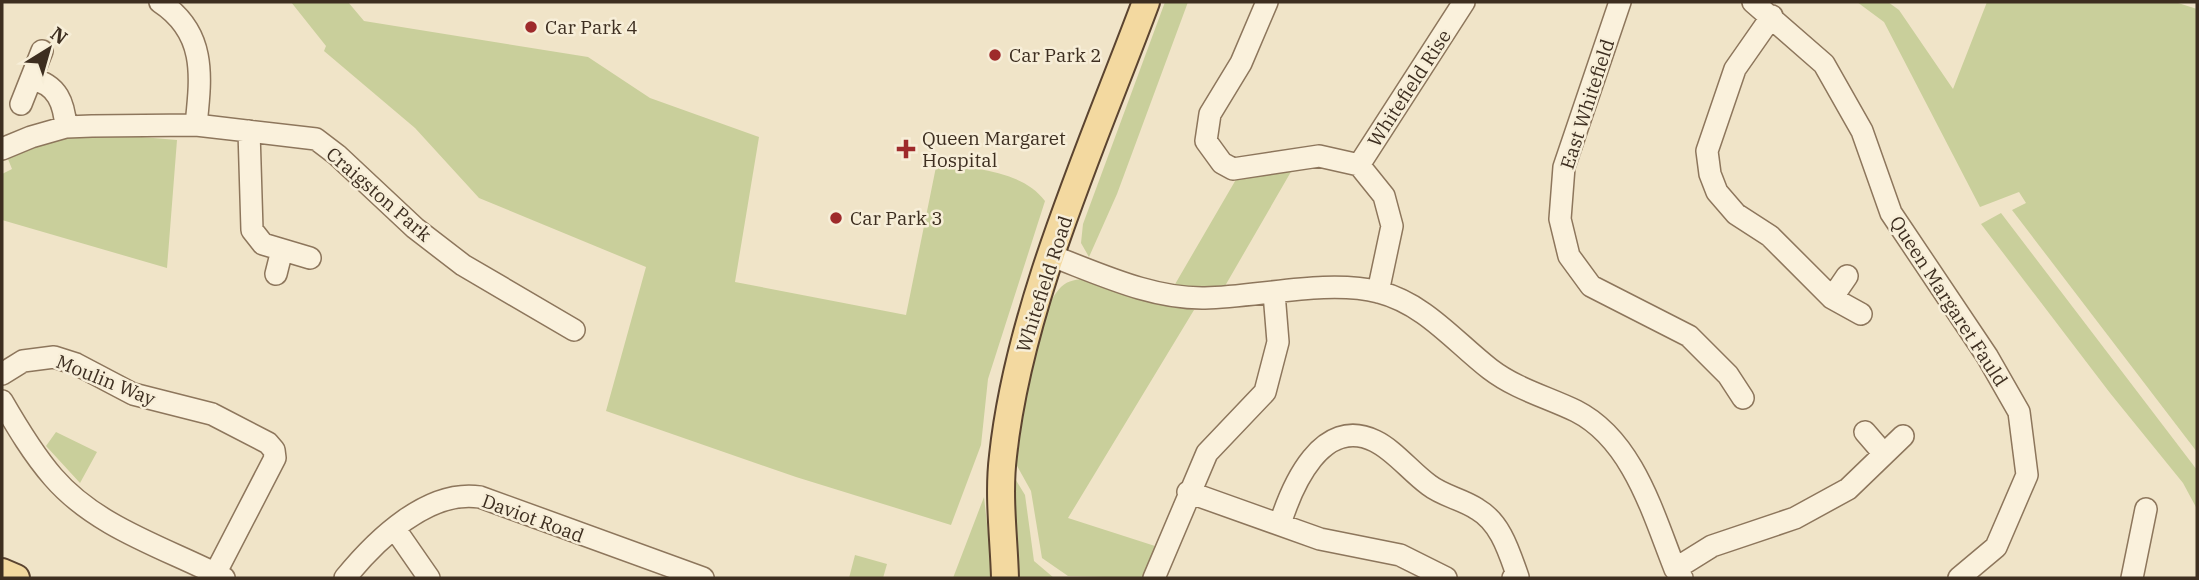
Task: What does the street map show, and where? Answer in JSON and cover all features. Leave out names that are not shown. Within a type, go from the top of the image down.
[{"type":"main road","name":"Whitefield Road","points":[[1005,578],[1002,459],[1009,410],[1025,339],[1052,256],[1146,2]]},
{"type":"main road","points":[[2,572],[16,578]]},
{"type":"street","points":[[160,2],[171,9],[198,47],[201,77],[197,125]]},
{"type":"street","name":"East Whitefield","points":[[1620,2],[1564,167],[1560,219],[1569,256],[1591,286],[1689,336],[1735,368],[1743,398]]},
{"type":"street","name":"Queen Margaret Fauld","points":[[1753,2],[1824,64],[1862,131],[1891,213],[1987,356],[2019,412],[2027,475],[1996,547],[1959,578]]},
{"type":"street","points":[[1272,8],[1210,114],[1206,141],[1213,153],[1233,169],[1319,156],[1359,165],[1384,196],[1392,226],[1378,292]]},
{"type":"street","name":"Whitefield Rise","points":[[1359,165],[1466,11]]},
{"type":"street","points":[[1772,16],[1735,69],[1707,151],[1710,174],[1717,192],[1736,214],[1770,236],[1832,298],[1861,314]]},
{"type":"street","points":[[22,104],[42,51]]},
{"type":"street","points":[[32,79],[43,81],[64,103],[66,127]]},
{"type":"street","name":"Craigston Park","points":[[2,149],[66,127],[197,125],[316,139],[337,155],[415,228],[463,265],[574,330]]},
{"type":"street","points":[[249,131],[252,230],[263,244],[310,258]]},
{"type":"street","points":[[276,274],[282,250]]},
{"type":"street","points":[[1052,256],[1167,295],[1203,299],[1335,288],[1378,292],[1422,309],[1495,373],[1522,390],[1578,412],[1609,437],[1640,481],[1679,574],[1712,546],[1795,518],[1848,489],[1903,436]]},
{"type":"street","points":[[1832,298],[1847,276]]},
{"type":"street","points":[[1154,578],[1188,492],[1207,453],[1265,392],[1278,342],[1274,293]]},
{"type":"street","name":"Moulin Way","points":[[2,374],[23,361],[54,357],[76,364],[133,394],[212,415],[268,443],[274,450],[275,458],[219,576]]},
{"type":"street","points":[[2,401],[33,452],[54,478],[81,503],[115,526],[219,576]]},
{"type":"street","points":[[1864,432],[1884,454]]},
{"type":"street","points":[[1280,524],[1292,488],[1312,458],[1342,437],[1358,435],[1377,442],[1432,488],[1479,509],[1497,526],[1516,578]]},
{"type":"street","points":[[1188,492],[1320,540],[1400,555],[1446,578]]},
{"type":"street","name":"Daviot Road","points":[[345,578],[395,529],[447,498],[468,495],[645,569],[703,578]]},
{"type":"street","points":[[2132,578],[2146,509]]},
{"type":"street","points":[[395,529],[429,578]]},
{"type":"green space","points":[[291,2],[348,2],[364,21],[588,57],[650,98],[759,137],[735,282],[906,315],[937,162],[1010,177],[1035,191],[1045,201],[988,379],[981,445],[951,525],[796,477],[606,411],[646,267],[479,198],[415,128],[324,51],[326,46]]},
{"type":"green space","points":[[1165,2],[1188,2],[1117,194],[1089,257],[1081,243],[1083,224]]},
{"type":"green space","points":[[1857,2],[1888,2],[1899,10],[1953,89],[1987,2],[2175,2],[2197,9],[2197,452],[2012,210],[2026,203],[2019,192],[1980,207],[1884,22]]},
{"type":"green space","points":[[106,134],[177,140],[167,268],[2,220],[2,174],[12,169],[8,159],[56,137]]},
{"type":"green space","points":[[1292,170],[1225,286],[1202,289],[1174,286],[1238,176]]},
{"type":"green space","points":[[2001,213],[2197,470],[2197,509],[2183,483],[2110,393],[1981,224]]},
{"type":"green space","points":[[1086,279],[1144,301],[1194,310],[1068,518],[1155,546],[1143,578],[1068,576],[1042,558],[1031,491],[1016,464],[1031,371],[1043,321],[1051,301],[1061,287],[1070,281]]},
{"type":"green space","points":[[56,432],[97,452],[80,483],[46,446]]},
{"type":"green space","points":[[1014,477],[1025,495],[1034,561],[1054,578],[1017,578]]},
{"type":"green space","points":[[984,497],[993,578],[953,578]]},
{"type":"green space","points":[[855,555],[887,564],[883,578],[849,578]]},
{"type":"place","name":"Car Park 4","points":[[531,27]]},
{"type":"place","name":"Car Park 2","points":[[995,55]]},
{"type":"place","name":"Queen Margaret Hospital","points":[[906,149]]},
{"type":"place","name":"Car Park 3","points":[[836,218]]}]
